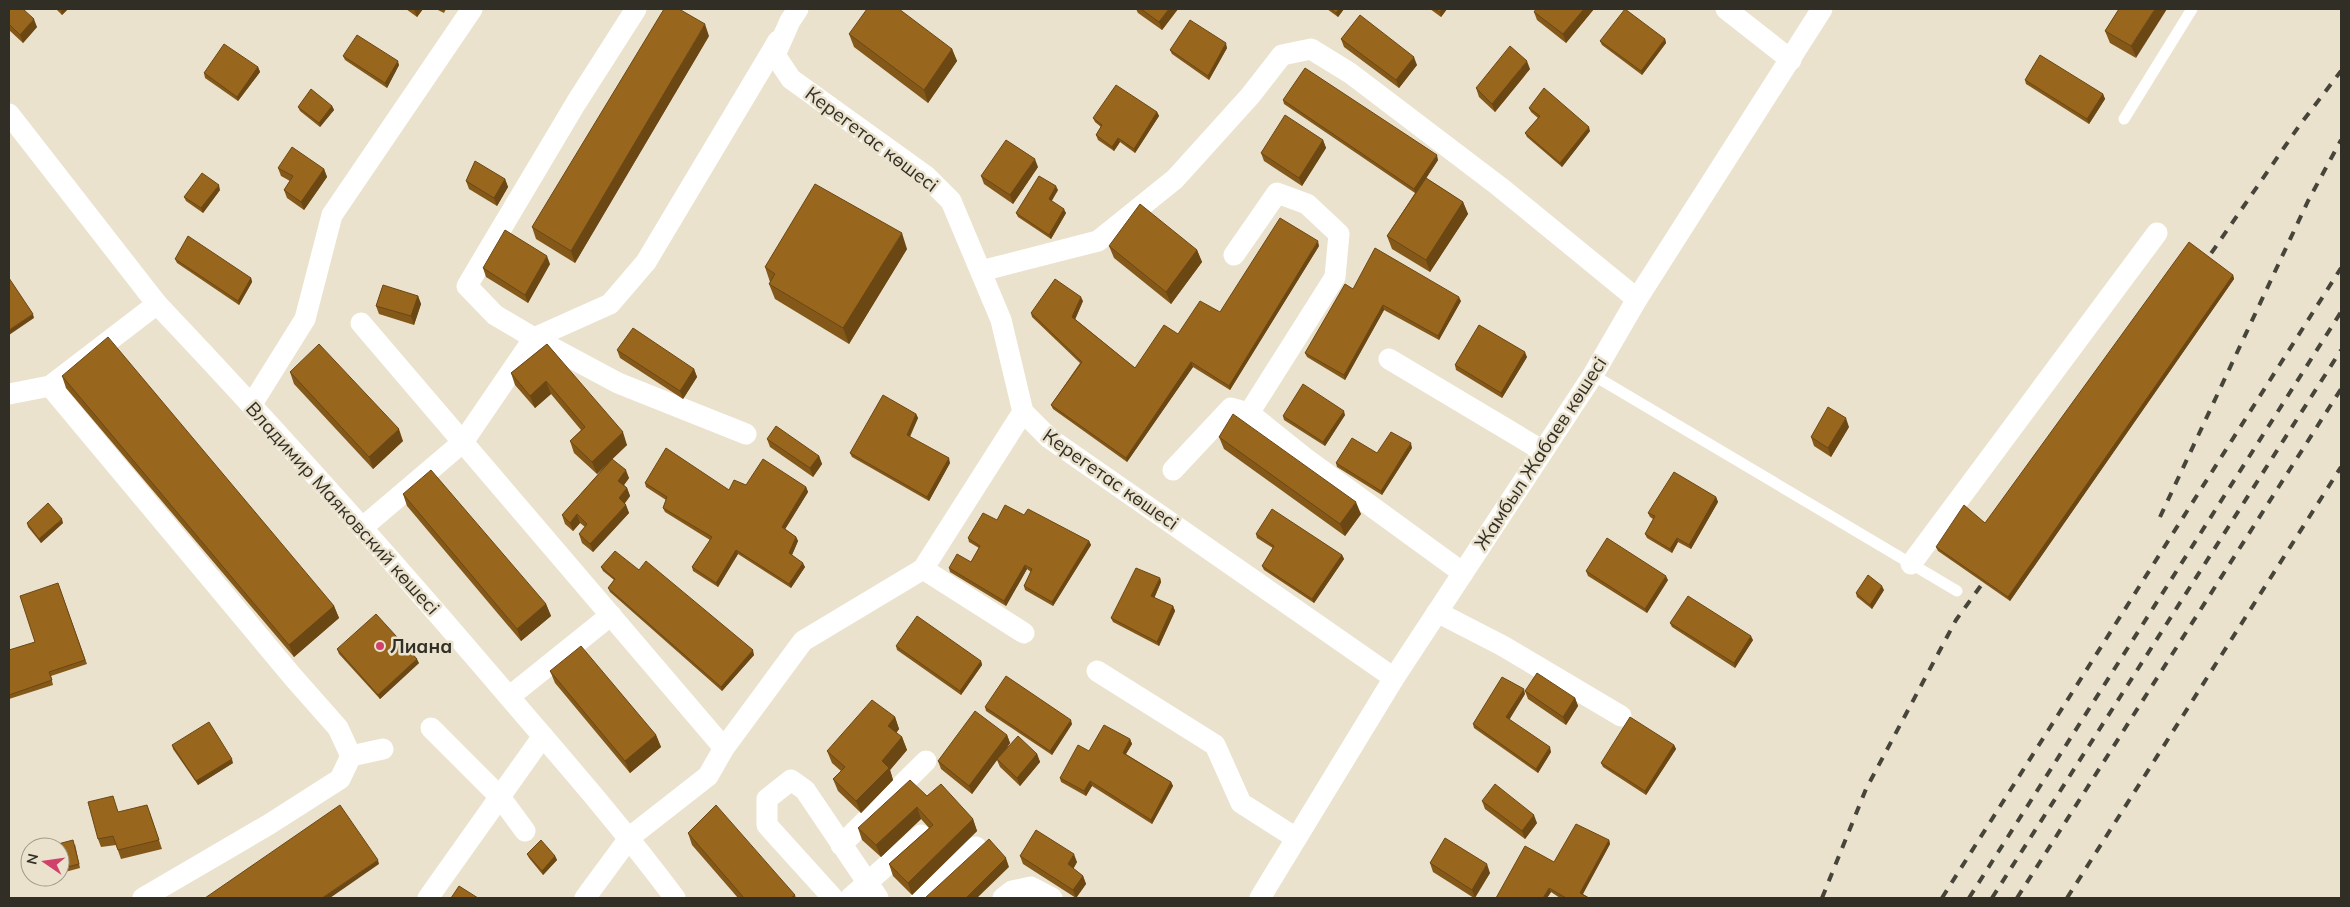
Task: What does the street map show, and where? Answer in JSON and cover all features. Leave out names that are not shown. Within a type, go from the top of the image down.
[{"type":"street","points":[[252,404],[304,320],[332,215],[472,9]]},
{"type":"street","points":[[636,9],[576,103],[467,286],[496,315],[534,338],[618,383],[746,434]]},
{"type":"street","points":[[1726,9],[1791,60]]},
{"type":"street","name":"Жамбыл Жабаев көшесі","points":[[1262,897],[1394,678],[1593,375],[1637,298],[1822,9]]},
{"type":"street","points":[[363,527],[463,442],[534,338],[610,304],[646,262],[794,15]]},
{"type":"street","name":"Керегетас көшесі","points":[[794,15],[775,54],[791,79],[926,176],[951,201],[1001,320],[1023,412],[1049,438],[1394,678]]},
{"type":"street","points":[[981,271],[1098,241],[1175,180],[1250,96],[1282,55],[1311,50],[1366,85],[1500,187],[1637,298]]},
{"type":"street","name":"Владимир Маяковский көшесі","points":[[9,114],[157,304],[252,404],[363,527],[630,838],[675,898]]},
{"type":"street","points":[[1234,255],[1277,193],[1307,204],[1339,234],[1335,277],[1248,413]]},
{"type":"street","points":[[1911,564],[2158,233]]},
{"type":"street","points":[[9,394],[50,386],[157,304]]},
{"type":"street","points":[[361,323],[724,748]]},
{"type":"street","points":[[1388,359],[1543,451]]},
{"type":"street","points":[[50,386],[293,678],[338,728],[352,756]]},
{"type":"street","points":[[1173,470],[1231,408],[1248,413],[1312,464],[1463,572]]},
{"type":"street","points":[[585,898],[630,838],[708,776],[724,748],[803,641],[923,569],[1023,412]]},
{"type":"street","points":[[923,569],[1024,633]]},
{"type":"street","points":[[1437,612],[1503,646],[1621,716]]},
{"type":"street","points":[[509,697],[610,615]]},
{"type":"street","points":[[1097,671],[1215,745],[1241,803],[1296,838]]},
{"type":"street","points":[[431,728],[500,797],[525,831]]},
{"type":"street","points":[[428,898],[543,736]]},
{"type":"street","points":[[143,898],[268,825],[340,779],[352,756],[383,749]]},
{"type":"street","points":[[841,845],[926,761]]},
{"type":"street","points":[[833,898],[767,825],[767,799],[791,780],[805,790],[873,890]]},
{"type":"street","points":[[850,898],[873,890],[921,835]]},
{"type":"street","points":[[921,898],[976,847]]},
{"type":"street","points":[[1003,898],[1012,891],[1031,887],[1052,898]]},
{"type":"lane","points":[[2124,119],[2192,9]]},
{"type":"lane","points":[[1593,375],[1957,590]]},
{"type":"building","points":[[9,9],[23,9],[34,19],[20,35],[9,24]]},
{"type":"building","points":[[664,9],[679,9],[705,24],[571,251],[532,227]]},
{"type":"building","points":[[867,9],[899,9],[952,49],[924,90],[849,34]]},
{"type":"building","points":[[1141,9],[1169,9],[1159,22]]},
{"type":"building","points":[[1331,9],[1339,9],[1336,13]]},
{"type":"building","points":[[1536,9],[1584,9],[1563,34],[1534,12]]},
{"type":"building","points":[[1625,9],[1665,39],[1641,71],[1600,41]]},
{"type":"building","points":[[2119,9],[2155,9],[2131,46],[2105,31]]},
{"type":"building","points":[[1360,15],[1414,57],[1396,80],[1341,39]]},
{"type":"building","points":[[1190,20],[1226,43],[1208,76],[1170,50]]},
{"type":"building","points":[[357,35],[398,61],[385,83],[343,56]]},
{"type":"building","points":[[224,44],[258,67],[237,97],[204,73]]},
{"type":"building","points":[[1510,46],[1527,61],[1492,104],[1476,88]]},
{"type":"building","points":[[2040,55],[2103,94],[2087,119],[2025,80]]},
{"type":"building","points":[[1305,68],[1437,155],[1414,189],[1283,100]]},
{"type":"building","points":[[1116,85],[1157,112],[1134,149],[1118,138],[1112,147],[1096,135],[1102,125],[1093,118]]},
{"type":"building","points":[[1544,88],[1589,127],[1560,163],[1525,133],[1540,116],[1529,108]]},
{"type":"building","points":[[311,89],[332,106],[319,123],[298,107]]},
{"type":"building","points":[[1285,115],[1323,140],[1299,178],[1261,153]]},
{"type":"building","points":[[1006,140],[1035,159],[1010,195],[981,176]]},
{"type":"building","points":[[292,147],[324,169],[301,202],[284,190],[293,176],[278,168]]},
{"type":"building","points":[[475,161],[505,179],[494,198],[466,181]]},
{"type":"building","points":[[202,173],[219,185],[201,208],[184,197]]},
{"type":"building","points":[[1039,176],[1056,186],[1049,199],[1064,209],[1049,235],[1016,213]]},
{"type":"building","points":[[1426,178],[1463,202],[1426,260],[1387,236]]},
{"type":"building","points":[[815,184],[902,233],[843,328],[769,284],[775,274],[765,267]]},
{"type":"building","points":[[1140,204],[1197,250],[1166,292],[1109,246]]},
{"type":"building","points":[[1280,218],[1318,241],[1229,386],[1191,362],[1126,458],[1051,405],[1082,362],[1031,313],[1055,279],[1081,297],[1072,317],[1135,368],[1164,325],[1178,334],[1200,301],[1220,312]]},
{"type":"building","points":[[505,230],[547,256],[525,295],[483,268]]},
{"type":"building","points":[[188,236],[251,278],[238,301],[175,259]]},
{"type":"building","points":[[2189,242],[2233,275],[2008,597],[1936,547],[1964,505],[1985,523]]},
{"type":"building","points":[[1375,248],[1459,297],[1438,336],[1383,305],[1344,375],[1305,353],[1345,284],[1353,289]]},
{"type":"building","points":[[9,278],[33,314],[9,330]]},
{"type":"building","points":[[383,285],[418,296],[411,316],[376,306]]},
{"type":"building","points":[[1479,325],[1525,352],[1501,393],[1455,365]]},
{"type":"building","points":[[633,328],[694,369],[680,391],[617,350]]},
{"type":"building","points":[[108,337],[334,606],[289,645],[62,376]]},
{"type":"building","points":[[319,344],[399,429],[369,457],[290,372]]},
{"type":"building","points":[[547,344],[623,432],[592,462],[570,441],[585,427],[546,381],[530,396],[511,373]]},
{"type":"building","points":[[1303,384],[1344,411],[1323,442],[1283,416]]},
{"type":"building","points":[[883,395],[916,414],[907,435],[949,458],[927,497],[850,453]]},
{"type":"building","points":[[1828,407],[1846,418],[1828,448],[1811,437]]},
{"type":"building","points":[[1233,414],[1356,502],[1340,524],[1219,437]]},
{"type":"building","points":[[776,426],[819,456],[810,468],[767,439]]},
{"type":"building","points":[[1391,432],[1411,443],[1381,491],[1336,463],[1352,438],[1377,453]]},
{"type":"building","points":[[666,448],[729,490],[734,480],[746,485],[763,459],[806,487],[782,527],[796,537],[789,553],[803,563],[789,584],[736,550],[716,583],[692,567],[712,537],[663,508],[667,497],[645,483]]},
{"type":"building","points":[[612,459],[626,470],[618,481],[627,488],[619,498],[626,505],[590,544],[579,534],[587,524],[577,514],[570,523],[562,515]]},
{"type":"building","points":[[431,470],[546,604],[517,629],[403,494]]},
{"type":"building","points":[[1674,472],[1716,497],[1689,545],[1677,538],[1670,549],[1645,534],[1655,516],[1648,513]]},
{"type":"building","points":[[48,503],[62,519],[39,539],[27,523]]},
{"type":"building","points":[[1005,505],[1024,515],[1028,509],[1089,541],[1052,602],[1024,586],[1032,569],[1025,565],[1004,601],[949,568],[957,554],[971,562],[980,546],[968,538],[983,513],[997,520]]},
{"type":"building","points":[[1272,509],[1342,555],[1312,599],[1262,566],[1274,546],[1256,534]]},
{"type":"building","points":[[1607,538],[1666,576],[1645,609],[1586,571]]},
{"type":"building","points":[[615,551],[639,570],[646,561],[753,650],[721,687],[608,588],[615,579],[601,567]]},
{"type":"building","points":[[1136,568],[1160,578],[1151,596],[1173,606],[1157,642],[1111,618]]},
{"type":"building","points":[[1868,575],[1882,586],[1870,605],[1856,593]]},
{"type":"building","points":[[58,583],[85,660],[49,672],[52,680],[9,695],[9,650],[35,642],[20,596]]},
{"type":"building","points":[[1688,596],[1751,636],[1734,663],[1670,623]]},
{"type":"building","points":[[376,614],[417,659],[378,695],[337,649]]},
{"type":"building","points":[[917,616],[981,661],[960,691],[896,646]]},
{"type":"building","points":[[581,646],[656,735],[625,761],[550,671]]},
{"type":"building","points":[[1537,673],[1575,698],[1563,717],[1525,691]]},
{"type":"building","points":[[1006,676],[1071,720],[1050,751],[985,707]]},
{"type":"building","points":[[1502,677],[1524,689],[1506,717],[1550,747],[1536,769],[1473,724]]},
{"type":"building","points":[[872,700],[895,717],[888,726],[902,737],[882,761],[889,768],[856,801],[833,779],[845,767],[827,751]]},
{"type":"building","points":[[975,711],[1007,735],[969,786],[938,761]]},
{"type":"building","points":[[1630,717],[1674,745],[1645,791],[1601,763]]},
{"type":"building","points":[[209,722],[232,759],[196,781],[172,745]]},
{"type":"building","points":[[1104,725],[1130,739],[1123,753],[1171,782],[1151,820],[1090,781],[1084,791],[1060,778],[1078,745],[1089,751]]},
{"type":"building","points":[[1018,736],[1037,754],[1017,778],[997,759]]},
{"type":"building","points":[[910,780],[927,796],[941,784],[973,819],[908,883],[889,864],[933,825],[917,807],[876,845],[858,828]]},
{"type":"building","points":[[1495,784],[1534,815],[1522,831],[1482,801]]},
{"type":"building","points":[[113,796],[118,812],[147,805],[159,840],[118,850],[113,836],[98,839],[88,802]]},
{"type":"building","points":[[340,805],[378,860],[322,898],[205,898]]},
{"type":"building","points":[[716,805],[795,895],[791,898],[744,898],[688,833]]},
{"type":"building","points":[[1576,824],[1609,840],[1580,893],[1589,898],[1566,898],[1549,888],[1543,898],[1496,898],[1525,846],[1554,862]]},
{"type":"building","points":[[1036,830],[1074,854],[1068,864],[1083,876],[1073,890],[1020,856]]},
{"type":"building","points":[[1445,838],[1487,864],[1472,890],[1430,863]]},
{"type":"building","points":[[989,839],[1006,858],[966,898],[925,898]]},
{"type":"building","points":[[73,840],[79,864],[70,866],[70,841]]},
{"type":"building","points":[[541,840],[555,856],[542,871],[527,854]]},
{"type":"building","points":[[459,886],[478,898],[451,898]]},
{"type":"railway","points":[[2201,268],[2299,126],[2341,71]]},
{"type":"railway","points":[[2160,517],[2308,201],[2341,140]]},
{"type":"railway","points":[[1942,898],[2341,268]]},
{"type":"railway","points":[[1969,898],[2341,312]]},
{"type":"railway","points":[[1992,898],[2341,350]]},
{"type":"railway","points":[[2017,898],[2341,389]]},
{"type":"railway","points":[[2067,898],[2341,467]]},
{"type":"railway","points":[[1822,898],[1866,789],[1956,620],[1990,573]]},
{"type":"place","name":"Лиана","points":[[380,646]]}]
